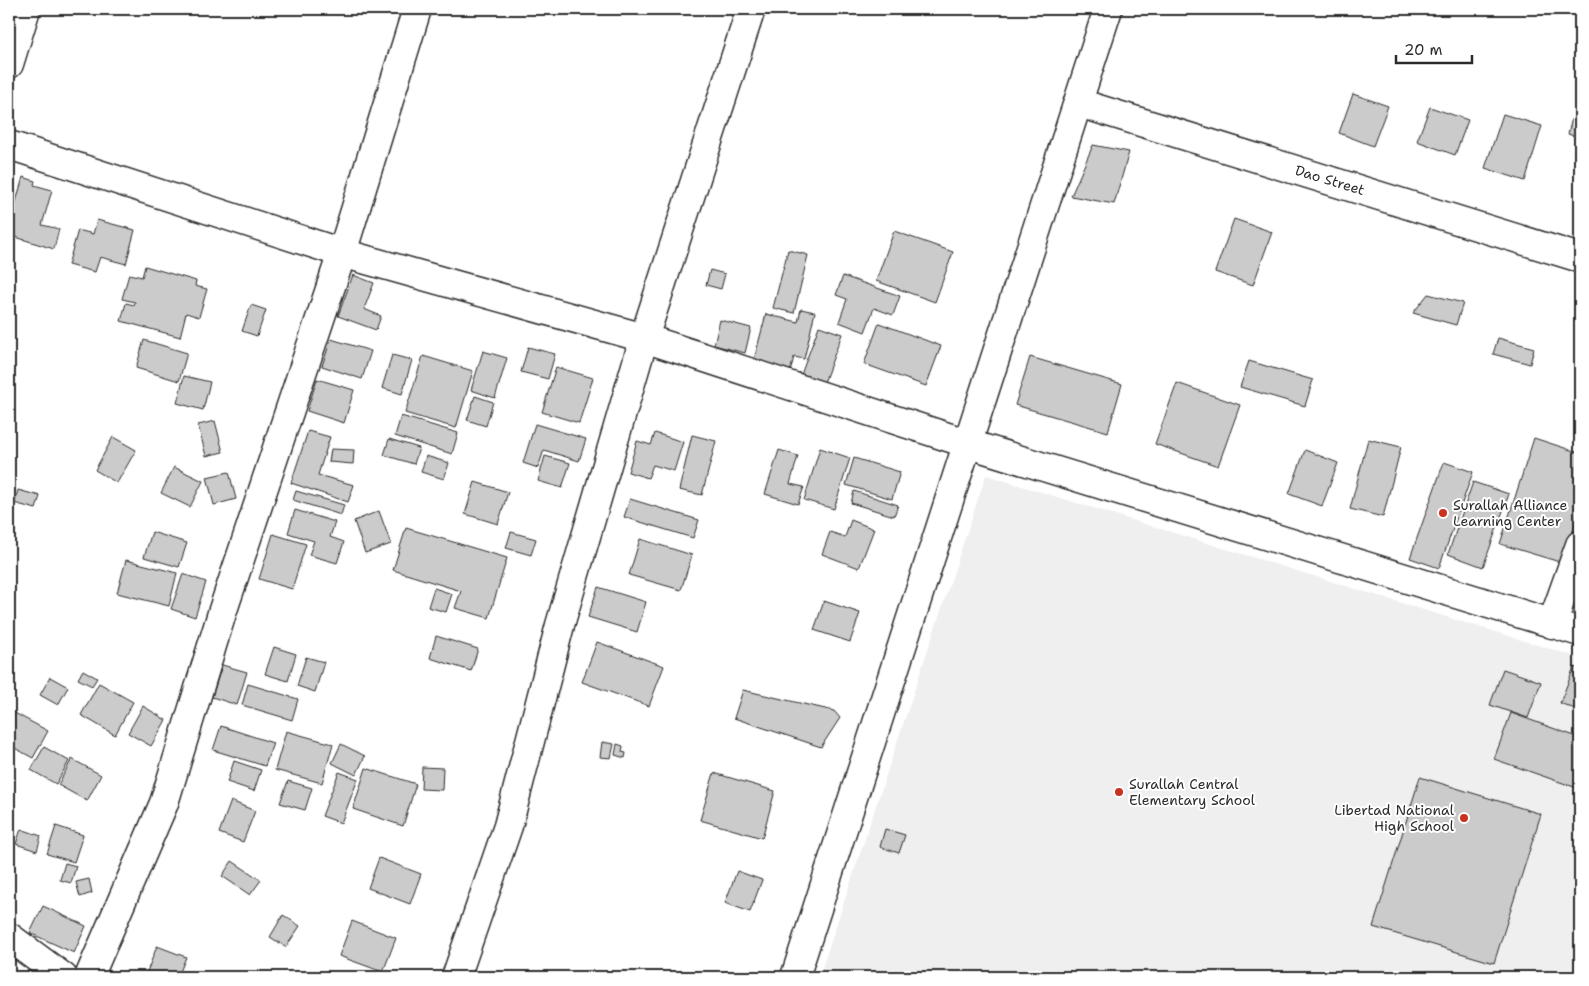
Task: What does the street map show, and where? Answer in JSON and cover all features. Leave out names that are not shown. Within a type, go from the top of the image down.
[{"type":"street","points":[[9,64],[26,9]]},
{"type":"street","points":[[89,977],[164,803],[222,613],[342,253],[417,9]]},
{"type":"street","points":[[456,977],[508,826],[560,625],[644,338],[751,9]]},
{"type":"street","points":[[795,977],[969,444],[1108,9]]},
{"type":"street","name":"Dao Street","points":[[1079,103],[1580,258]]},
{"type":"street","points":[[9,145],[342,253],[644,338],[969,444],[1580,632]]},
{"type":"street","points":[[1552,624],[1580,546]]},
{"type":"street","points":[[9,937],[63,977]]},
{"type":"shaded area","name":"Surallah Central Elementary School","points":[[986,475],[1580,658],[1580,977],[819,977]]},
{"type":"building","points":[[1353,94],[1388,106],[1373,146],[1339,133]]},
{"type":"building","points":[[1430,107],[1468,120],[1455,155],[1417,141]]},
{"type":"building","points":[[1503,114],[1542,126],[1525,181],[1485,168]]},
{"type":"building","points":[[1573,114],[1580,116],[1580,138],[1568,134]]},
{"type":"building","points":[[1093,145],[1129,152],[1114,204],[1071,196]]},
{"type":"building","points":[[23,177],[35,181],[34,185],[52,190],[42,225],[59,229],[54,249],[9,235],[9,201],[16,202]]},
{"type":"building","points":[[1234,219],[1272,232],[1253,285],[1215,272]]},
{"type":"building","points":[[97,220],[135,230],[126,264],[100,257],[95,272],[68,265],[78,230],[93,234]]},
{"type":"building","points":[[894,231],[953,252],[935,302],[876,281]]},
{"type":"building","points":[[788,250],[808,255],[794,313],[773,308]]},
{"type":"building","points":[[145,266],[196,281],[195,286],[207,289],[199,317],[186,313],[180,337],[121,321],[126,303],[134,305],[135,302],[122,299],[129,274],[142,277]]},
{"type":"building","points":[[710,270],[725,274],[721,289],[706,285]]},
{"type":"building","points":[[353,275],[374,283],[364,309],[381,316],[376,330],[338,316]]},
{"type":"building","points":[[843,276],[900,296],[893,315],[874,308],[865,332],[839,322],[847,299],[836,295]]},
{"type":"building","points":[[1428,294],[1463,303],[1456,325],[1413,313]]},
{"type":"building","points":[[251,305],[266,310],[257,336],[242,331]]},
{"type":"building","points":[[801,309],[815,312],[804,359],[794,357],[788,380],[751,371],[766,314],[798,322]]},
{"type":"building","points":[[720,320],[751,328],[745,353],[714,345]]},
{"type":"building","points":[[879,323],[941,346],[926,386],[864,364]]},
{"type":"building","points":[[819,326],[842,334],[822,388],[799,380]]},
{"type":"building","points":[[1498,338],[1534,348],[1530,364],[1493,354]]},
{"type":"building","points":[[331,339],[371,351],[362,379],[322,366]]},
{"type":"building","points":[[144,340],[187,353],[179,381],[136,368]]},
{"type":"building","points":[[528,347],[555,354],[548,379],[521,372]]},
{"type":"building","points":[[483,351],[507,358],[495,398],[471,390]]},
{"type":"building","points":[[392,355],[412,360],[402,394],[382,388]]},
{"type":"building","points":[[423,356],[473,371],[456,428],[405,413]]},
{"type":"building","points":[[1030,357],[1122,384],[1108,432],[1015,405]]},
{"type":"building","points":[[1249,361],[1313,380],[1305,406],[1240,387]]},
{"type":"building","points":[[556,367],[593,378],[579,423],[542,412]]},
{"type":"building","points":[[184,376],[210,382],[203,410],[177,403]]},
{"type":"building","points":[[317,379],[354,390],[344,423],[307,411]]},
{"type":"building","points":[[1177,383],[1240,405],[1218,466],[1155,444]]},
{"type":"building","points":[[475,396],[493,402],[486,426],[467,420]]},
{"type":"building","points":[[401,416],[458,433],[452,454],[395,436]]},
{"type":"building","points":[[215,421],[223,452],[206,456],[198,425]]},
{"type":"building","points":[[535,424],[586,439],[579,461],[544,450],[538,468],[523,463]]},
{"type":"building","points":[[308,431],[330,437],[318,475],[354,485],[348,502],[291,483]]},
{"type":"building","points":[[655,433],[683,442],[674,471],[653,465],[648,478],[628,472],[637,441],[651,445]]},
{"type":"building","points":[[692,435],[716,441],[702,495],[679,490]]},
{"type":"building","points":[[113,437],[136,450],[117,483],[95,470]]},
{"type":"building","points":[[1534,438],[1580,453],[1580,508],[1563,563],[1500,544]]},
{"type":"building","points":[[389,439],[419,448],[414,464],[384,455]]},
{"type":"building","points":[[1368,439],[1401,447],[1383,517],[1350,509]]},
{"type":"building","points":[[820,448],[850,458],[834,509],[804,500]]},
{"type":"building","points":[[331,449],[354,450],[353,464],[329,462]]},
{"type":"building","points":[[779,450],[798,456],[790,484],[804,487],[798,504],[765,494]]},
{"type":"building","points":[[1305,450],[1338,463],[1322,506],[1289,494]]},
{"type":"building","points":[[426,456],[449,463],[444,479],[421,472]]},
{"type":"building","points":[[545,456],[570,463],[562,488],[538,481]]},
{"type":"building","points":[[854,458],[900,472],[892,499],[846,485]]},
{"type":"building","points":[[1444,462],[1473,472],[1439,568],[1410,558]]},
{"type":"building","points":[[174,467],[203,481],[190,507],[161,493]]},
{"type":"building","points":[[229,472],[236,499],[214,505],[207,477]]},
{"type":"building","points":[[475,482],[508,492],[498,524],[465,514]]},
{"type":"building","points":[[1473,482],[1509,494],[1483,567],[1448,554]]},
{"type":"building","points":[[18,490],[40,496],[36,509],[14,503]]},
{"type":"building","points":[[296,491],[344,505],[341,515],[293,500]]},
{"type":"building","points":[[854,491],[898,505],[894,516],[851,503]]},
{"type":"building","points":[[630,499],[699,520],[693,538],[624,517]]},
{"type":"building","points":[[295,510],[335,522],[330,537],[344,542],[337,563],[309,555],[314,541],[288,533]]},
{"type":"building","points":[[379,511],[391,544],[365,553],[354,521]]},
{"type":"building","points":[[851,520],[874,529],[859,568],[822,554],[830,532],[845,537]]},
{"type":"building","points":[[406,528],[507,558],[489,618],[455,608],[461,591],[393,570]]},
{"type":"building","points":[[152,532],[187,543],[179,567],[144,557]]},
{"type":"building","points":[[511,532],[536,539],[531,555],[506,548]]},
{"type":"building","points":[[273,534],[306,544],[292,589],[259,579]]},
{"type":"building","points":[[640,539],[692,555],[681,590],[629,575]]},
{"type":"building","points":[[126,560],[177,573],[169,606],[117,593]]},
{"type":"building","points":[[183,574],[206,582],[195,617],[171,609]]},
{"type":"building","points":[[598,587],[646,602],[637,632],[588,617]]},
{"type":"building","points":[[434,588],[452,594],[446,612],[428,607]]},
{"type":"building","points":[[824,601],[860,613],[850,642],[814,630]]},
{"type":"building","points":[[436,636],[478,649],[471,671],[430,658]]},
{"type":"building","points":[[597,642],[664,666],[649,706],[582,682]]},
{"type":"building","points":[[274,647],[296,654],[288,681],[265,674]]},
{"type":"building","points":[[306,657],[324,662],[315,692],[297,686]]},
{"type":"building","points":[[222,665],[247,672],[237,705],[212,697]]},
{"type":"building","points":[[1574,667],[1580,669],[1580,711],[1560,703]]},
{"type":"building","points":[[1503,669],[1541,682],[1528,718],[1490,705]]},
{"type":"building","points":[[83,670],[97,678],[92,686],[78,679]]},
{"type":"building","points":[[50,677],[68,687],[58,705],[40,695]]},
{"type":"building","points":[[99,683],[133,702],[115,735],[81,715]]},
{"type":"building","points":[[248,684],[298,699],[292,720],[242,705]]},
{"type":"building","points":[[743,690],[834,711],[840,718],[821,747],[734,718]]},
{"type":"building","points":[[143,706],[166,720],[151,746],[128,733]]},
{"type":"building","points":[[9,710],[48,731],[33,758],[9,745]]},
{"type":"building","points":[[1511,713],[1580,738],[1580,789],[1494,759]]},
{"type":"building","points":[[221,726],[273,743],[265,766],[213,750]]},
{"type":"building","points":[[286,731],[333,744],[322,783],[275,770]]},
{"type":"building","points":[[602,742],[614,744],[611,758],[600,757]]},
{"type":"building","points":[[341,744],[365,756],[356,775],[332,763]]},
{"type":"building","points":[[617,744],[623,746],[622,752],[626,753],[625,758],[615,755]]},
{"type":"building","points":[[44,747],[69,761],[56,784],[31,770]]},
{"type":"building","points":[[72,759],[101,775],[87,801],[58,785]]},
{"type":"building","points":[[234,761],[261,770],[254,791],[227,782]]},
{"type":"building","points":[[422,767],[443,768],[442,790],[421,789]]},
{"type":"building","points":[[366,768],[416,784],[403,826],[353,809]]},
{"type":"building","points":[[339,772],[358,779],[341,823],[322,816]]},
{"type":"building","points":[[714,773],[775,791],[762,838],[700,820]]},
{"type":"building","points":[[1420,777],[1541,814],[1494,963],[1373,927]]},
{"type":"building","points":[[288,781],[312,788],[305,810],[280,803]]},
{"type":"building","points":[[231,801],[255,811],[243,842],[219,833]]},
{"type":"building","points":[[56,826],[83,835],[74,862],[47,854]]},
{"type":"building","points":[[21,829],[41,836],[37,851],[16,844]]},
{"type":"building","points":[[885,829],[905,835],[899,853],[880,847]]},
{"type":"building","points":[[379,858],[421,874],[410,904],[368,888]]},
{"type":"building","points":[[232,861],[261,880],[250,895],[222,876]]},
{"type":"building","points":[[65,863],[76,866],[71,883],[60,880]]},
{"type":"building","points":[[737,871],[762,880],[750,912],[725,903]]},
{"type":"building","points":[[89,879],[92,893],[80,897],[76,882]]},
{"type":"building","points":[[43,906],[86,926],[74,953],[30,933]]},
{"type":"building","points":[[283,915],[300,926],[286,947],[270,937]]},
{"type":"building","points":[[352,921],[396,938],[383,972],[339,956]]},
{"type":"building","points":[[157,946],[186,957],[178,977],[145,977]]},
{"type":"place","name":"Surallah Alliance Learning Center","points":[[1443,513]]},
{"type":"place","name":"Surallah Central Elementary School","points":[[1119,792]]},
{"type":"place","name":"Libertad National High School","points":[[1464,818]]}]
